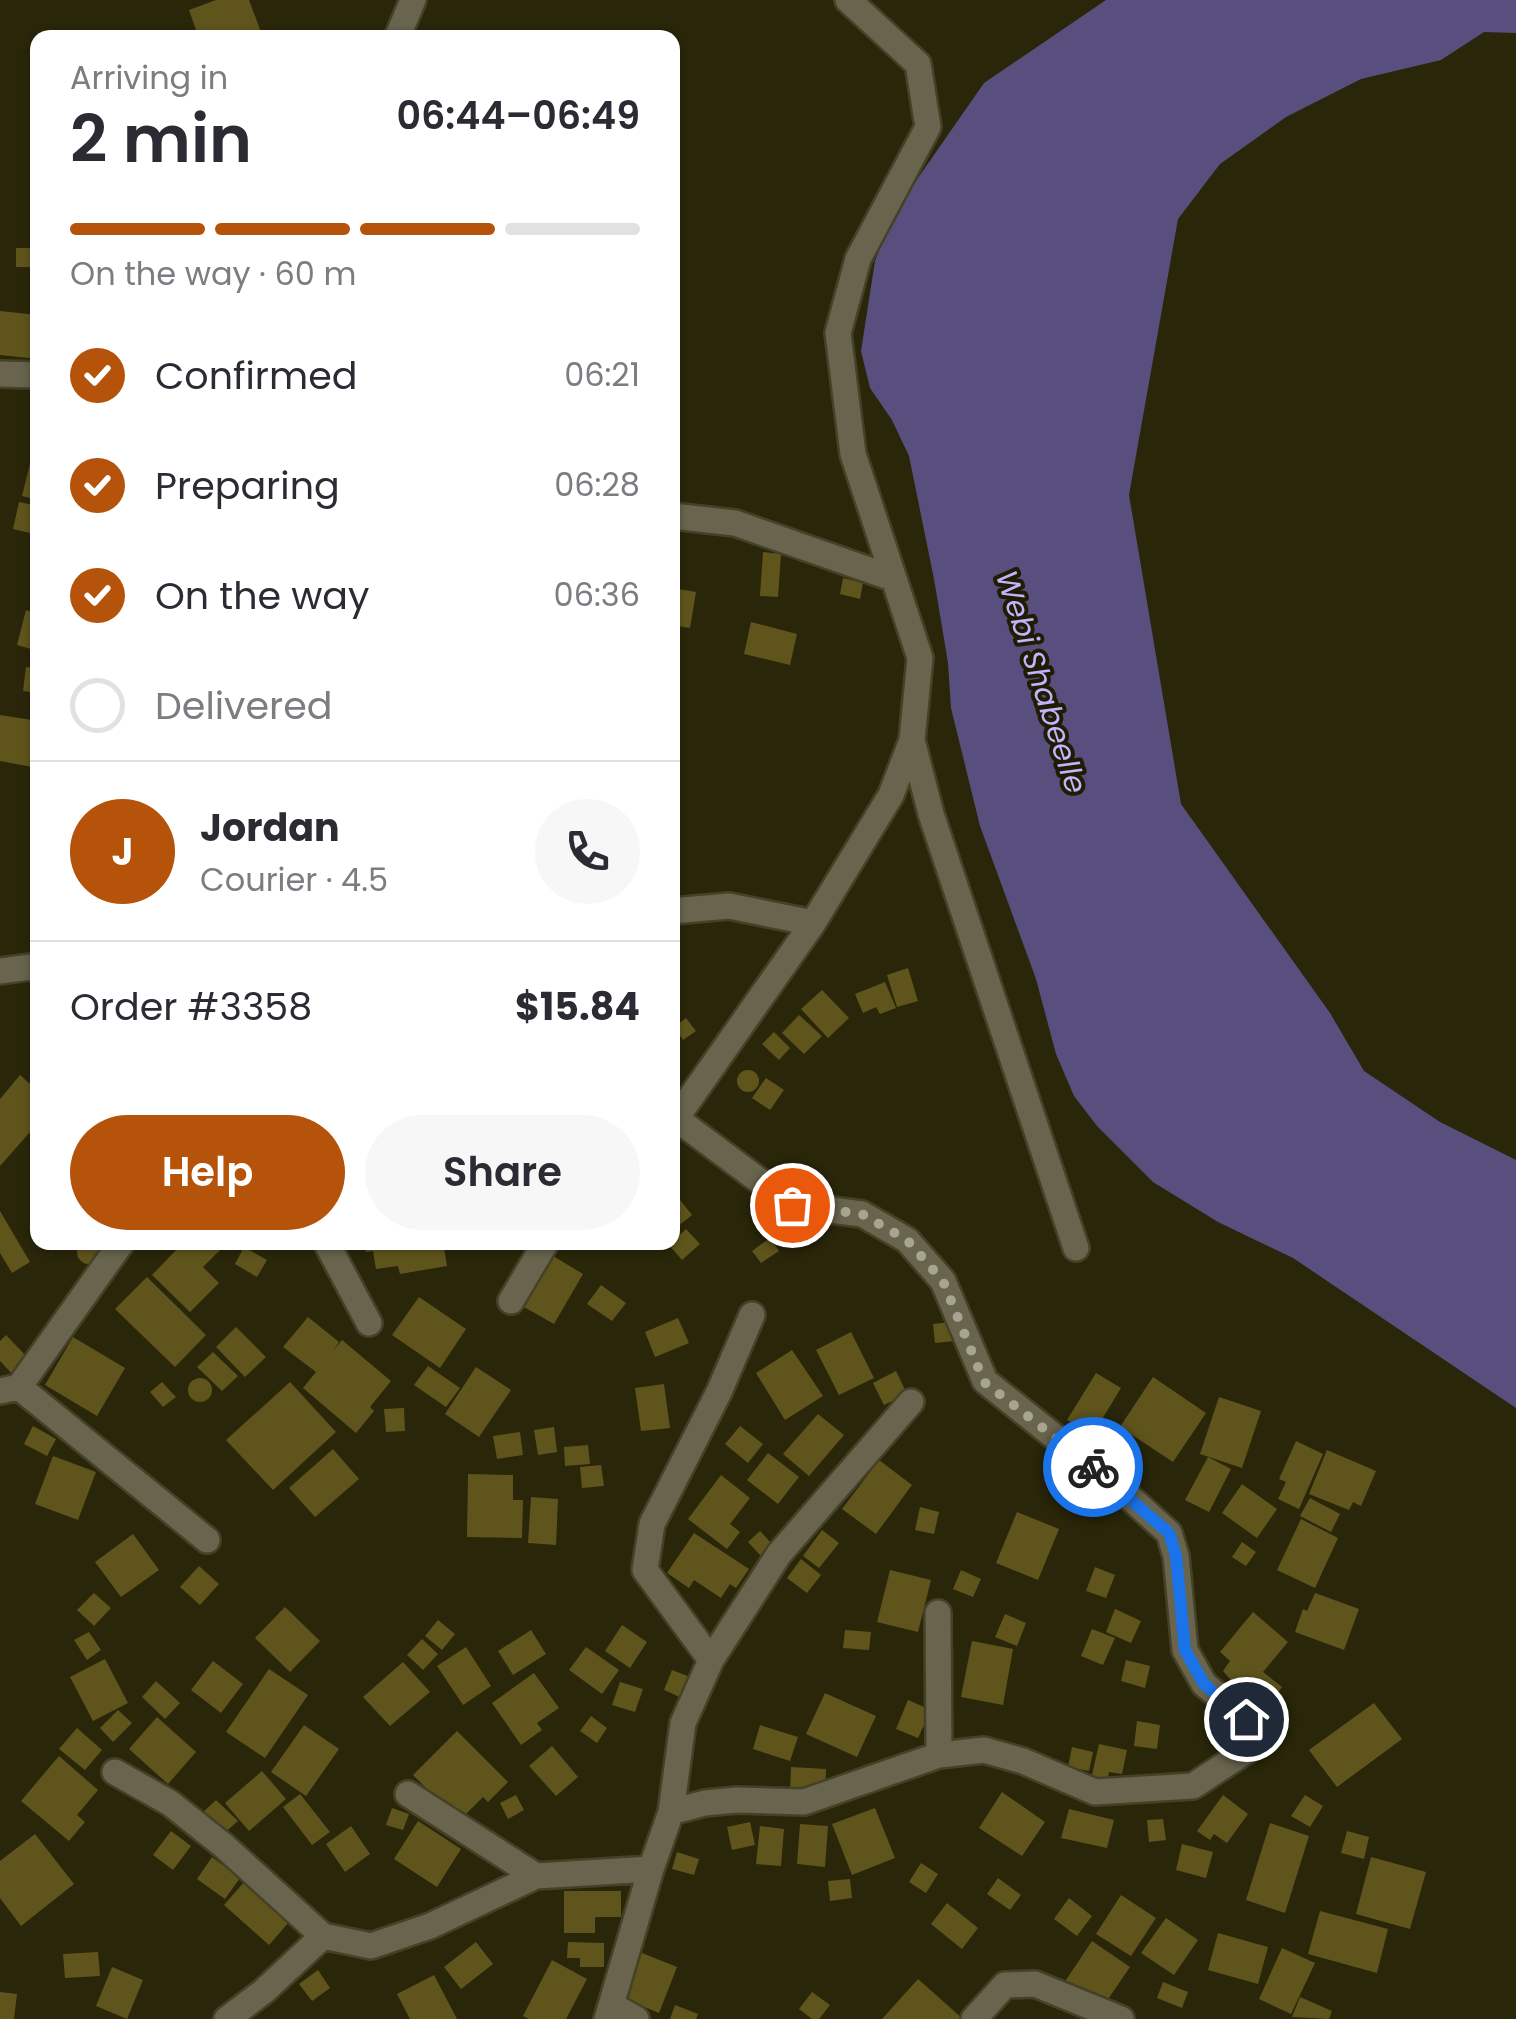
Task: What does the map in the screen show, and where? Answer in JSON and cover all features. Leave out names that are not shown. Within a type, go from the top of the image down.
[{"type":"street","points":[[400,30],[413,0]]},
{"type":"street","points":[[680,1115],[814,923],[891,795],[912,740],[920,658],[853,454],[838,334],[858,259],[928,127],[918,64],[848,0]]},
{"type":"street","points":[[0,374],[30,375]]},
{"type":"street","points":[[680,517],[736,522],[892,578]]},
{"type":"street","points":[[912,740],[930,814],[1076,1248]]},
{"type":"street","points":[[680,910],[729,906],[814,923]]},
{"type":"street","points":[[0,972],[30,967]]},
{"type":"street","points":[[671,1812],[737,1800],[804,1802],[939,1755],[984,1750],[1094,1792],[1193,1786],[1249,1749],[1252,1735],[1246,1719],[1204,1684],[1185,1650],[1176,1556],[1169,1533],[1126,1494],[984,1382],[943,1281],[907,1240],[862,1214],[792,1205],[680,1126]]},
{"type":"street","points":[[116,1250],[10,1389],[207,1540]]},
{"type":"street","points":[[330,1250],[369,1323]]},
{"type":"street","points":[[512,1301],[541,1250]]},
{"type":"street","points":[[711,1660],[646,1570],[652,1524],[719,1392],[752,1315]]},
{"type":"street","points":[[636,2019],[610,2012],[671,1812],[684,1722],[711,1660],[779,1554],[911,1402]]},
{"type":"street","points":[[938,1613],[939,1755]]},
{"type":"street","points":[[116,1772],[183,1814],[323,1936],[371,1946],[430,1926],[536,1876],[651,1868]]},
{"type":"street","points":[[408,1794],[536,1876]]},
{"type":"street","points":[[227,2019],[264,1991],[323,1936]]},
{"type":"street","points":[[974,2019],[1004,1985],[1035,1984],[1121,2019]]},
{"type":"water","name":"Webi Shabeelle","points":[[1106,0],[1516,0],[1516,33],[1484,32],[1441,60],[1361,79],[1286,117],[1220,164],[1178,219],[1129,495],[1181,804],[1330,1013],[1364,1071],[1440,1122],[1516,1160],[1516,1408],[1293,1258],[1218,1222],[1153,1182],[1097,1126],[1074,1096],[1056,1054],[1036,979],[980,826],[951,708],[934,579],[909,456],[892,420],[870,388],[861,351],[875,261],[895,211],[984,83]]},
{"type":"building","points":[[216,0],[249,0],[260,30],[196,30],[189,10]]},
{"type":"building","points":[[16,248],[30,248],[30,267],[16,267]]},
{"type":"building","points":[[0,311],[30,314],[30,358],[0,355]]},
{"type":"building","points":[[30,463],[30,498],[22,496]]},
{"type":"building","points":[[19,502],[30,504],[30,533],[13,529]]},
{"type":"building","points":[[763,552],[781,554],[778,597],[760,596]]},
{"type":"building","points":[[843,578],[863,583],[860,599],[840,594]]},
{"type":"building","points":[[680,589],[696,592],[690,628],[680,626]]},
{"type":"building","points":[[26,610],[30,611],[30,649],[17,645]]},
{"type":"building","points":[[751,622],[797,634],[790,665],[744,654]]},
{"type":"building","points":[[26,667],[30,668],[30,692],[23,691]]},
{"type":"building","points":[[0,715],[30,720],[30,767],[0,761]]},
{"type":"building","points":[[908,968],[918,1001],[897,1007],[887,975]]},
{"type":"building","points":[[885,982],[896,1008],[880,1014],[876,1007],[863,1013],[855,994]]},
{"type":"building","points":[[822,990],[849,1018],[828,1038],[801,1009]]},
{"type":"building","points":[[799,1015],[822,1036],[804,1054],[782,1033]]},
{"type":"building","points":[[686,1018],[696,1031],[683,1040],[680,1022]]},
{"type":"building","points":[[774,1032],[790,1048],[779,1060],[762,1044]]},
{"type":"building","points":[[748,1070],[756,1073],[756,1089],[748,1092],[740,1089],[737,1081],[740,1073]]},
{"type":"building","points":[[20,1075],[30,1084],[30,1132],[0,1166],[0,1099]]},
{"type":"building","points":[[766,1078],[784,1090],[770,1110],[752,1098]]},
{"type":"building","points":[[680,1200],[692,1215],[680,1225]]},
{"type":"building","points":[[0,1211],[30,1262],[12,1273],[0,1253]]},
{"type":"building","points":[[686,1229],[700,1244],[682,1260],[673,1250],[680,1250],[680,1235]]},
{"type":"building","points":[[770,1238],[779,1251],[761,1263],[752,1251]]},
{"type":"building","points":[[78,1250],[100,1250],[97,1260],[89,1264],[77,1252]]},
{"type":"building","points":[[176,1250],[220,1250],[203,1267],[219,1283],[190,1312],[152,1275]]},
{"type":"building","points":[[242,1250],[267,1260],[257,1277],[235,1264]]},
{"type":"building","points":[[366,1250],[444,1250],[447,1266],[400,1274],[398,1266],[376,1269],[373,1251]]},
{"type":"building","points":[[553,1256],[583,1274],[554,1324],[524,1307]]},
{"type":"building","points":[[147,1277],[206,1335],[175,1367],[115,1309]]},
{"type":"building","points":[[601,1285],[626,1303],[612,1321],[587,1304]]},
{"type":"building","points":[[419,1297],[466,1329],[440,1368],[392,1335]]},
{"type":"building","points":[[308,1317],[339,1342],[333,1351],[342,1340],[391,1381],[356,1433],[303,1388],[316,1372],[283,1347]]},
{"type":"building","points":[[678,1318],[689,1343],[655,1357],[645,1332]]},
{"type":"building","points":[[952,1322],[954,1341],[935,1343],[933,1324]]},
{"type":"building","points":[[236,1327],[266,1357],[245,1377],[216,1347]]},
{"type":"building","points":[[851,1332],[874,1378],[839,1395],[816,1350]]},
{"type":"building","points":[[6,1335],[30,1360],[13,1375],[0,1361],[0,1341]]},
{"type":"building","points":[[73,1337],[125,1368],[97,1416],[45,1385]]},
{"type":"building","points":[[792,1350],[823,1396],[785,1420],[756,1373]]},
{"type":"building","points":[[213,1352],[238,1376],[222,1391],[197,1367]]},
{"type":"building","points":[[428,1366],[460,1388],[446,1407],[414,1385]]},
{"type":"building","points":[[476,1367],[511,1390],[479,1437],[445,1414]]},
{"type":"building","points":[[896,1371],[907,1394],[884,1405],[873,1383]]},
{"type":"building","points":[[1096,1373],[1121,1388],[1093,1434],[1067,1420]]},
{"type":"building","points":[[1153,1377],[1206,1413],[1173,1462],[1120,1427]]},
{"type":"building","points":[[200,1378],[212,1390],[200,1402],[188,1390]]},
{"type":"building","points":[[162,1382],[176,1397],[163,1407],[150,1392]]},
{"type":"building","points":[[290,1382],[336,1432],[273,1490],[226,1440]]},
{"type":"building","points":[[664,1384],[670,1428],[641,1431],[635,1388]]},
{"type":"building","points":[[1219,1397],[1261,1411],[1242,1468],[1200,1454]]},
{"type":"building","points":[[404,1408],[405,1431],[386,1432],[384,1409]]},
{"type":"building","points":[[818,1414],[844,1435],[809,1476],[783,1454]]},
{"type":"building","points":[[33,1426],[56,1439],[47,1456],[24,1444]]},
{"type":"building","points":[[740,1426],[763,1444],[748,1463],[725,1444]]},
{"type":"building","points":[[554,1427],[557,1452],[538,1455],[534,1430]]},
{"type":"building","points":[[520,1432],[523,1455],[497,1459],[493,1436]]},
{"type":"building","points":[[1296,1441],[1323,1454],[1299,1509],[1278,1499],[1286,1482],[1279,1479]]},
{"type":"building","points":[[588,1445],[590,1464],[565,1466],[564,1447]]},
{"type":"building","points":[[333,1449],[359,1479],[315,1517],[289,1488]]},
{"type":"building","points":[[1327,1450],[1376,1471],[1361,1506],[1353,1502],[1349,1510],[1309,1494]]},
{"type":"building","points":[[768,1453],[799,1477],[778,1504],[747,1480]]},
{"type":"building","points":[[53,1456],[96,1472],[78,1520],[35,1504]]},
{"type":"building","points":[[1208,1457],[1231,1469],[1209,1512],[1185,1500]]},
{"type":"building","points":[[879,1460],[912,1485],[876,1534],[842,1509]]},
{"type":"building","points":[[601,1465],[604,1486],[582,1488],[580,1467]]},
{"type":"building","points":[[468,1474],[513,1475],[513,1500],[523,1500],[522,1538],[467,1537]]},
{"type":"building","points":[[721,1475],[750,1498],[730,1524],[740,1532],[727,1549],[688,1519]]},
{"type":"building","points":[[1242,1484],[1277,1509],[1257,1538],[1222,1513]]},
{"type":"building","points":[[531,1497],[558,1499],[556,1545],[528,1543]]},
{"type":"building","points":[[1310,1498],[1340,1514],[1331,1532],[1300,1516]]},
{"type":"building","points":[[920,1507],[939,1512],[934,1534],[915,1530]]},
{"type":"building","points":[[1017,1512],[1059,1529],[1038,1580],[996,1563]]},
{"type":"building","points":[[1301,1519],[1338,1538],[1315,1588],[1277,1570]]},
{"type":"building","points":[[822,1530],[839,1543],[819,1568],[803,1556]]},
{"type":"building","points":[[760,1531],[773,1545],[761,1556],[748,1542]]},
{"type":"building","points":[[694,1533],[749,1569],[736,1588],[730,1584],[721,1598],[694,1580],[689,1588],[667,1573]]},
{"type":"building","points":[[133,1534],[159,1570],[121,1597],[95,1562]]},
{"type":"building","points":[[1242,1542],[1256,1552],[1246,1566],[1232,1557]]},
{"type":"building","points":[[801,1559],[821,1575],[807,1593],[787,1578]]},
{"type":"building","points":[[199,1566],[219,1584],[200,1605],[180,1587]]},
{"type":"building","points":[[1095,1567],[1115,1575],[1106,1598],[1086,1591]]},
{"type":"building","points":[[890,1570],[931,1580],[918,1632],[877,1622]]},
{"type":"building","points":[[961,1570],[981,1579],[973,1597],[953,1589]]},
{"type":"building","points":[[94,1593],[111,1608],[94,1626],[77,1610]]},
{"type":"building","points":[[1315,1593],[1359,1609],[1344,1650],[1295,1632],[1303,1609],[1307,1611]]},
{"type":"building","points":[[285,1607],[320,1641],[290,1672],[255,1638]]},
{"type":"building","points":[[1115,1609],[1141,1621],[1131,1643],[1106,1632]]},
{"type":"building","points":[[1253,1612],[1288,1642],[1263,1672],[1282,1687],[1262,1716],[1223,1671],[1230,1661],[1220,1652]]},
{"type":"building","points":[[1005,1614],[1026,1623],[1017,1646],[995,1637]]},
{"type":"building","points":[[438,1620],[455,1634],[442,1650],[425,1636]]},
{"type":"building","points":[[622,1625],[647,1642],[630,1668],[605,1651]]},
{"type":"building","points":[[1092,1629],[1115,1638],[1103,1665],[1081,1656]]},
{"type":"building","points":[[531,1630],[546,1654],[513,1675],[498,1651]]},
{"type":"building","points":[[845,1630],[871,1632],[869,1650],[843,1648]]},
{"type":"building","points":[[89,1632],[101,1650],[87,1660],[74,1640]]},
{"type":"building","points":[[422,1639],[438,1654],[423,1670],[407,1655]]},
{"type":"building","points":[[972,1641],[1013,1649],[1003,1705],[961,1697]]},
{"type":"building","points":[[466,1647],[491,1686],[463,1705],[437,1666]]},
{"type":"building","points":[[586,1647],[619,1670],[602,1694],[569,1670]]},
{"type":"building","points":[[105,1659],[128,1703],[93,1721],[70,1677]]},
{"type":"building","points":[[1126,1660],[1150,1666],[1145,1688],[1121,1681]]},
{"type":"building","points":[[213,1661],[243,1684],[221,1713],[191,1690]]},
{"type":"building","points":[[403,1662],[430,1692],[390,1726],[363,1697]]},
{"type":"building","points":[[269,1669],[308,1695],[265,1758],[226,1732]]},
{"type":"building","points":[[672,1670],[690,1677],[682,1698],[664,1690]]},
{"type":"building","points":[[534,1673],[559,1708],[537,1723],[542,1730],[521,1745],[492,1703]]},
{"type":"building","points":[[156,1681],[180,1703],[165,1719],[142,1697]]},
{"type":"building","points":[[620,1682],[643,1689],[635,1712],[612,1705]]},
{"type":"building","points":[[825,1693],[876,1716],[857,1757],[806,1734]]},
{"type":"building","points":[[908,1700],[931,1710],[918,1738],[896,1729]]},
{"type":"building","points":[[1374,1703],[1402,1739],[1337,1787],[1309,1750]]},
{"type":"building","points":[[118,1710],[132,1723],[113,1742],[100,1728]]},
{"type":"building","points":[[591,1716],[607,1728],[597,1743],[580,1731]]},
{"type":"building","points":[[157,1717],[196,1752],[168,1784],[129,1749]]},
{"type":"building","points":[[1137,1721],[1160,1725],[1157,1749],[1134,1746]]},
{"type":"building","points":[[304,1725],[339,1749],[306,1796],[271,1772]]},
{"type":"building","points":[[760,1725],[798,1737],[790,1761],[753,1749]]},
{"type":"building","points":[[77,1728],[102,1750],[85,1770],[59,1749]]},
{"type":"building","points":[[457,1731],[508,1782],[488,1802],[483,1797],[459,1821],[413,1775]]},
{"type":"building","points":[[1099,1744],[1127,1750],[1122,1774],[1109,1772],[1107,1783],[1091,1779]]},
{"type":"building","points":[[552,1746],[578,1777],[556,1796],[529,1766]]},
{"type":"building","points":[[1072,1747],[1093,1752],[1089,1771],[1068,1767]]},
{"type":"building","points":[[59,1756],[98,1790],[77,1815],[85,1822],[69,1841],[21,1801]]},
{"type":"building","points":[[791,1767],[826,1769],[825,1793],[790,1792]]},
{"type":"building","points":[[262,1771],[286,1799],[249,1831],[225,1803]]},
{"type":"building","points":[[1002,1792],[1045,1822],[1022,1856],[979,1828]]},
{"type":"building","points":[[300,1794],[330,1832],[312,1845],[283,1807]]},
{"type":"building","points":[[516,1795],[524,1810],[508,1819],[500,1803]]},
{"type":"building","points":[[1223,1795],[1248,1814],[1227,1843],[1214,1834],[1210,1840],[1197,1831]]},
{"type":"building","points":[[1305,1795],[1323,1806],[1310,1827],[1291,1816]]},
{"type":"building","points":[[216,1800],[238,1821],[220,1837],[199,1816]]},
{"type":"building","points":[[392,1808],[409,1814],[403,1830],[386,1825]]},
{"type":"building","points":[[875,1808],[895,1858],[852,1875],[832,1824]]},
{"type":"building","points":[[1069,1809],[1114,1820],[1107,1848],[1061,1838]]},
{"type":"building","points":[[1163,1819],[1166,1840],[1149,1842],[1147,1820]]},
{"type":"building","points":[[418,1821],[461,1849],[437,1887],[394,1859]]},
{"type":"building","points":[[750,1822],[755,1845],[732,1850],[727,1827]]},
{"type":"building","points":[[1270,1823],[1309,1836],[1285,1913],[1246,1900]]},
{"type":"building","points":[[800,1824],[828,1826],[825,1867],[797,1864]]},
{"type":"building","points":[[351,1826],[370,1854],[345,1872],[326,1844]]},
{"type":"building","points":[[760,1826],[784,1829],[781,1866],[756,1864]]},
{"type":"building","points":[[171,1831],[191,1846],[173,1870],[153,1855]]},
{"type":"building","points":[[1347,1831],[1369,1837],[1364,1859],[1341,1853]]},
{"type":"building","points":[[35,1834],[74,1884],[21,1926],[0,1898],[0,1861]]},
{"type":"building","points":[[1182,1844],[1213,1852],[1206,1878],[1176,1870]]},
{"type":"building","points":[[677,1852],[699,1859],[694,1875],[672,1869]]},
{"type":"building","points":[[212,1857],[240,1878],[225,1899],[197,1879]]},
{"type":"building","points":[[1371,1857],[1426,1872],[1410,1929],[1356,1914]]},
{"type":"building","points":[[921,1863],[938,1874],[926,1893],[909,1882]]},
{"type":"building","points":[[998,1878],[1021,1895],[1010,1910],[987,1894]]},
{"type":"building","points":[[850,1879],[852,1898],[830,1901],[828,1881]]},
{"type":"building","points":[[245,1881],[290,1921],[269,1945],[224,1905]]},
{"type":"building","points":[[564,1891],[621,1891],[621,1917],[595,1917],[595,1933],[564,1933]]},
{"type":"building","points":[[1121,1895],[1156,1918],[1131,1956],[1096,1934]]},
{"type":"building","points":[[1069,1898],[1092,1916],[1077,1936],[1054,1919]]},
{"type":"building","points":[[947,1903],[978,1928],[962,1949],[931,1924]]},
{"type":"building","points":[[1320,1911],[1388,1929],[1377,1973],[1308,1954]]},
{"type":"building","points":[[1166,1918],[1198,1940],[1174,1975],[1141,1953]]},
{"type":"building","points":[[1218,1933],[1268,1947],[1258,1984],[1208,1970]]},
{"type":"building","points":[[1092,1941],[1130,1967],[1102,2008],[1064,1983]]},
{"type":"building","points":[[476,1942],[493,1964],[461,1989],[444,1967]]},
{"type":"building","points":[[568,1942],[604,1943],[604,1967],[580,1967],[580,1958],[567,1958]]},
{"type":"building","points":[[1282,1948],[1315,1963],[1291,2014],[1259,1999]]},
{"type":"building","points":[[98,1952],[100,1976],[65,1978],[63,1954]]},
{"type":"building","points":[[642,1953],[677,1967],[659,2013],[625,1999]]},
{"type":"building","points":[[552,1960],[587,1979],[566,2019],[529,2019],[523,2016]]},
{"type":"building","points":[[112,1967],[143,1980],[127,2019],[96,2006]]},
{"type":"building","points":[[318,1970],[330,1988],[312,2001],[299,1984]]},
{"type":"building","points":[[434,1975],[457,2019],[410,2019],[397,1994]]},
{"type":"building","points":[[918,1979],[963,2019],[882,2019]]},
{"type":"building","points":[[1163,1982],[1188,1992],[1182,2008],[1157,1998]]},
{"type":"building","points":[[0,1992],[17,1994],[14,2019],[0,2019]]},
{"type":"building","points":[[812,1992],[830,2005],[819,2019],[812,2019],[799,2009]]},
{"type":"building","points":[[1300,1997],[1332,2011],[1329,2019],[1292,2017]]},
{"type":"building","points":[[675,2005],[698,2014],[696,2019],[670,2019]]},
{"type":"way so far","points":[[792,1205],[862,1214],[907,1240],[943,1281],[984,1382],[1093,1467]]},
{"type":"route","points":[[1093,1467],[1169,1533],[1176,1556],[1185,1650],[1204,1684],[1246,1719]]}]
